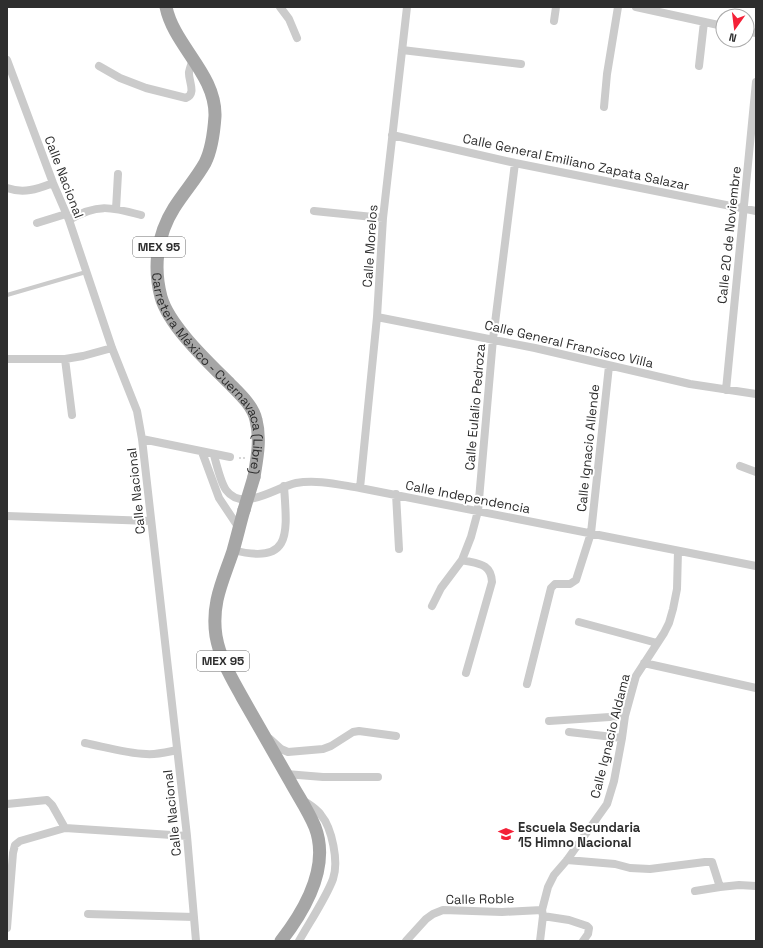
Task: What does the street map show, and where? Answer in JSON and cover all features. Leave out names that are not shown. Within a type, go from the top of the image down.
[{"type":"main road","name":"Carretera México - Cuernavaca (Libre)","points":[[166,7],[170,24],[193,59],[209,88],[214,103],[215,115],[213,138],[205,162],[174,208],[162,232],[157,263],[157,281],[162,299],[170,318],[202,356],[244,399],[256,418],[259,437],[254,477],[233,550],[218,593],[215,614],[216,634],[220,653],[228,670],[304,805],[315,827],[318,837],[319,860],[316,875],[306,904],[282,941]]},
{"type":"street","points":[[280,7],[289,19],[297,38]]},
{"type":"street","name":"Calle Morelos","points":[[360,488],[377,317],[383,218],[407,7]]},
{"type":"street","points":[[554,21],[556,7]]},
{"type":"street","points":[[604,106],[618,7]]},
{"type":"street","points":[[636,7],[715,24]]},
{"type":"street","points":[[699,66],[704,22]]},
{"type":"street","points":[[402,50],[521,64]]},
{"type":"street","points":[[99,66],[120,78],[146,88],[186,98],[192,93],[189,72],[193,59]]},
{"type":"street","name":"Calle Nacional","points":[[7,60],[53,184],[67,217],[112,348],[137,411],[142,439],[187,836],[196,941]]},
{"type":"street","name":"Calle 20 de Noviembre","points":[[726,390],[743,209],[754,115],[756,82]]},
{"type":"street","name":"Calle General Emiliano Zapata Salazar","points":[[392,135],[515,163],[756,211]]},
{"type":"street","name":"Calle Eulalio Pedroza","points":[[432,606],[441,588],[462,560],[471,537],[478,511],[493,339],[515,163]]},
{"type":"street","points":[[116,209],[118,174]]},
{"type":"street","points":[[7,188],[20,192],[34,190],[53,184]]},
{"type":"street","points":[[37,223],[104,207],[141,215]]},
{"type":"street","points":[[314,210],[383,218]]},
{"type":"street","name":"Calle General Francisco Villa","points":[[377,317],[493,339],[690,384],[756,394]]},
{"type":"street","points":[[7,359],[64,359],[112,348]]},
{"type":"street","points":[[64,359],[72,415]]},
{"type":"street","name":"Calle Ignacio Allende","points":[[527,684],[551,588],[555,584],[570,584],[576,580],[591,533],[609,366]]},
{"type":"street","points":[[142,439],[214,455],[230,457]]},
{"type":"street","points":[[202,452],[219,498],[239,528]]},
{"type":"street","name":"Calle Independencia","points":[[214,455],[225,489],[232,496],[238,498],[252,499],[284,486],[297,483],[319,483],[360,488],[756,566]]},
{"type":"street","points":[[740,466],[756,472]]},
{"type":"street","points":[[233,550],[256,555],[266,554],[276,550],[283,542],[286,516],[284,486]]},
{"type":"street","points":[[396,494],[399,549]]},
{"type":"street","points":[[7,516],[151,521]]},
{"type":"street","name":"Calle Ignacio Aldama","points":[[540,941],[542,913],[548,887],[554,875],[567,860],[607,804],[614,780],[625,716],[636,676],[670,623],[677,588],[678,551]]},
{"type":"street","points":[[462,560],[486,567],[490,570],[492,582],[466,673]]},
{"type":"street","points":[[579,622],[657,643]]},
{"type":"street","points":[[644,663],[756,688]]},
{"type":"street","points":[[549,721],[625,716]]},
{"type":"street","points":[[259,727],[276,745],[288,752],[323,749],[331,746],[353,732],[359,731],[396,736]]},
{"type":"street","points":[[569,732],[622,738]]},
{"type":"street","points":[[85,743],[131,753],[158,754],[177,750]]},
{"type":"street","points":[[286,774],[323,777],[378,777]]},
{"type":"street","points":[[298,941],[333,879],[335,865],[332,839],[327,824],[320,814],[299,797]]},
{"type":"street","points":[[7,804],[47,800],[52,805],[65,828]]},
{"type":"street","points":[[7,928],[13,853],[15,845],[24,839],[65,828],[187,836]]},
{"type":"street","points":[[567,860],[650,869],[712,862],[720,887]]},
{"type":"street","points":[[695,891],[738,885],[756,886]]},
{"type":"street","name":"Calle Roble","points":[[406,941],[426,919],[443,910],[542,913],[587,926],[589,930],[583,941]]},
{"type":"street","points":[[88,914],[194,917]]},
{"type":"lane","points":[[7,295],[86,272]]},
{"type":"place","name":"Escuela Secundaria 15 Himno Nacional","points":[[506,834]]}]
